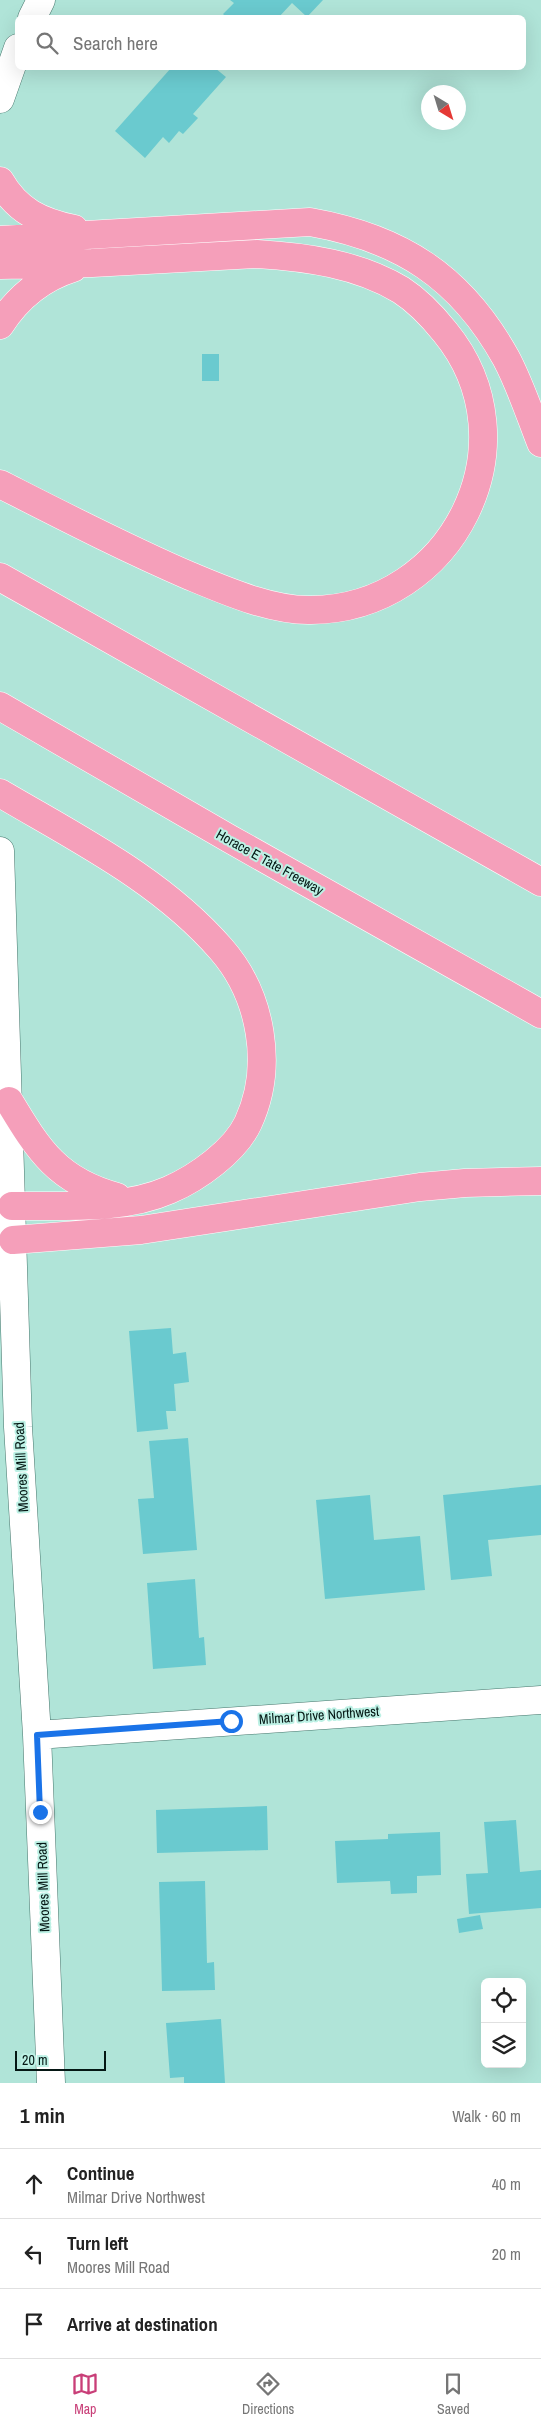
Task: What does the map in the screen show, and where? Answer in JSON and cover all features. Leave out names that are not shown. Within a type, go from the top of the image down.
[{"type":"highway","points":[[0,180],[17,205],[49,224],[113,234]]},
{"type":"highway","points":[[0,240],[310,222],[344,228],[385,243],[408,254],[436,273],[474,309],[506,359],[541,443]]},
{"type":"highway","points":[[0,265],[92,263],[257,254],[284,256],[356,268],[402,291],[433,318],[455,344],[471,374],[481,402],[484,429],[482,462],[473,496],[459,526],[438,554],[416,574],[387,592],[350,606],[310,610],[262,603],[214,586],[85,528],[0,484]]},
{"type":"highway","points":[[0,325],[16,302],[32,288],[48,278],[92,263]]},
{"type":"highway","points":[[0,577],[541,882]]},
{"type":"highway","name":"Horace E Tate Freeway","points":[[0,706],[230,839],[541,1014]]},
{"type":"highway","points":[[0,793],[132,872],[166,895],[196,921],[223,951],[244,984],[258,1018],[263,1058],[260,1092],[247,1124],[224,1154],[196,1176],[169,1190],[133,1202],[12,1206]]},
{"type":"highway","points":[[8,1101],[34,1140],[63,1172],[79,1184],[96,1192],[133,1202]]},
{"type":"highway","points":[[13,1240],[141,1230],[420,1187],[465,1182],[541,1181]]},
{"type":"street","points":[[34,15],[41,0]]},
{"type":"street","points":[[0,99],[15,56]]},
{"type":"street","name":"Moores Mill Road","points":[[0,851],[13,1240],[9,1427],[11,1479],[37,1735],[51,2083]]},
{"type":"street","name":"Milmar Drive Northwest","points":[[37,1735],[541,1700]]},
{"type":"building","points":[[230,0],[323,0],[309,15],[305,15],[292,3],[281,15],[224,15],[234,3]]},
{"type":"building","points":[[169,70],[217,70],[226,77],[193,114],[198,118],[183,134],[179,131],[169,143],[163,137],[145,158],[115,131]]},
{"type":"building","points":[[202,354],[219,354],[219,381],[202,381]]},
{"type":"building","points":[[171,1328],[173,1354],[186,1352],[189,1382],[174,1384],[176,1411],[166,1411],[168,1429],[137,1432],[129,1331]]},
{"type":"building","points":[[188,1438],[197,1550],[143,1554],[138,1499],[154,1498],[149,1441]]},
{"type":"building","points":[[541,1485],[541,1535],[488,1540],[492,1576],[451,1580],[443,1495]]},
{"type":"building","points":[[370,1495],[374,1540],[420,1536],[425,1590],[325,1599],[316,1500]]},
{"type":"building","points":[[195,1579],[199,1638],[204,1637],[206,1665],[153,1669],[147,1583]]},
{"type":"building","points":[[267,1806],[268,1850],[157,1853],[156,1810]]},
{"type":"building","points":[[516,1820],[520,1872],[541,1870],[541,1908],[469,1914],[466,1874],[488,1873],[484,1822]]},
{"type":"building","points":[[440,1832],[441,1875],[417,1876],[417,1893],[391,1894],[390,1881],[337,1883],[335,1841],[388,1839],[388,1834]]},
{"type":"building","points":[[205,1881],[207,1963],[214,1962],[215,1990],[162,1991],[159,1882]]},
{"type":"building","points":[[480,1915],[483,1929],[459,1933],[457,1919]]},
{"type":"building","points":[[221,2019],[225,2083],[184,2083],[184,2077],[170,2078],[166,2023]]},
{"type":"route","points":[[40,1812],[37,1735],[231,1721]]}]
